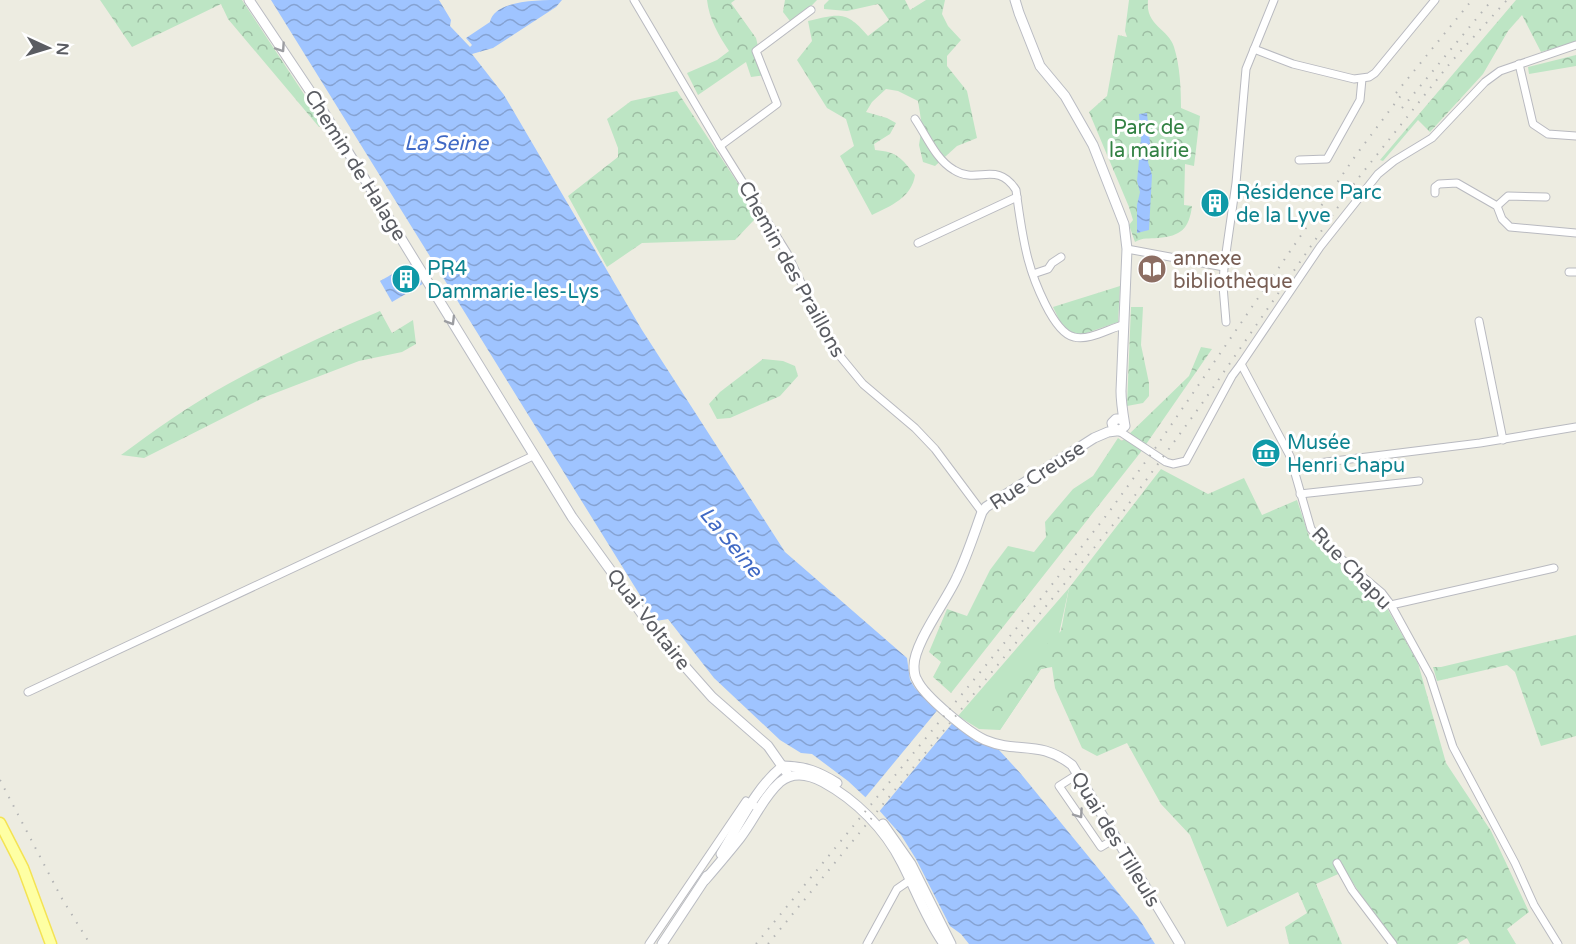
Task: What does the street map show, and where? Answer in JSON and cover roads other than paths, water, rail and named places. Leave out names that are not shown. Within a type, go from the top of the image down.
[{"type":"main road","points":[[0,823],[22,868],[51,944]]},
{"type":"street","name":"Chemin de Halage","points":[[249,0],[318,103],[533,456]]},
{"type":"street","name":"Chemin des Praillons","points":[[634,0],[786,253],[830,344],[863,384],[915,428],[935,450],[982,512]]},
{"type":"street","points":[[1016,0],[1018,13],[1040,66],[1065,96],[1093,145],[1124,224],[1127,249],[1119,425],[1145,448],[1170,464],[1186,461],[1232,376],[1320,248],[1371,181],[1394,160],[1432,138],[1485,81],[1500,71],[1576,45]]},
{"type":"street","points":[[1226,322],[1224,267],[1236,183],[1246,69],[1274,0]]},
{"type":"street","points":[[1254,49],[1293,64],[1362,79],[1375,73],[1435,0]]},
{"type":"street","points":[[720,146],[777,105],[756,51],[811,9]]},
{"type":"street","points":[[1519,64],[1533,124],[1548,134],[1576,136]]},
{"type":"street","points":[[1299,160],[1327,159],[1360,100],[1362,79]]},
{"type":"street","points":[[915,119],[941,159],[954,171],[978,176],[1002,175],[1016,190],[1028,261],[1049,312],[1062,331],[1072,337],[1083,338],[1123,325]]},
{"type":"street","points":[[1435,193],[1435,187],[1439,184],[1457,183],[1497,207],[1502,219],[1510,227],[1576,233]]},
{"type":"street","points":[[1497,207],[1508,196],[1546,197]]},
{"type":"street","points":[[918,243],[1017,197]]},
{"type":"street","points":[[1127,249],[1224,267]]},
{"type":"street","points":[[1033,274],[1048,269],[1061,257]]},
{"type":"street","points":[[1479,321],[1503,440]]},
{"type":"street","name":"Rue Chapu","points":[[1241,364],[1280,434],[1294,466],[1311,530],[1375,586],[1391,605],[1430,676],[1453,747],[1515,863],[1534,905],[1558,944]]},
{"type":"street","name":"Rue Creuse","points":[[982,512],[992,502],[1094,438],[1119,425]]},
{"type":"street","points":[[1294,466],[1503,440],[1576,428]]},
{"type":"street","points":[[28,692],[533,456]]},
{"type":"street","name":"Quai Voltaire","points":[[533,456],[572,517],[658,636],[712,697],[768,746],[789,776]]},
{"type":"street","points":[[1300,494],[1419,480]]},
{"type":"street","name":"Quai des Tilleuls","points":[[982,512],[957,579],[919,648],[914,665],[917,680],[924,690],[969,730],[984,740],[997,744],[1050,751],[1072,765],[1180,944]]},
{"type":"street","points":[[1391,605],[1554,568]]},
{"type":"street","points":[[649,944],[685,900],[705,880],[756,806],[773,774],[783,766],[802,766],[825,775],[860,801],[892,836],[951,944]]},
{"type":"street","points":[[1078,774],[1059,786],[1101,847],[1116,838]]},
{"type":"street","points":[[756,806],[789,776],[800,775],[816,778],[835,788],[852,801],[882,832],[913,878],[930,922],[944,944]]},
{"type":"street","points":[[662,944],[685,900],[746,801],[756,806]]},
{"type":"street","points":[[1337,863],[1358,898],[1393,944]]},
{"type":"street","points":[[867,944],[897,889],[913,878]]},
{"type":"water","name":"La Seine","points":[[271,0],[439,0],[451,20],[450,26],[470,47],[472,45],[466,38],[490,22],[493,15],[500,9],[519,3],[562,0],[556,7],[493,48],[472,54],[504,95],[642,330],[785,552],[907,658],[910,680],[915,688],[975,741],[999,750],[1138,917],[1155,944],[969,944],[950,926],[916,859],[901,835],[878,809],[848,781],[812,754],[801,753],[780,740],[714,678],[668,619],[656,621]]},
{"type":"water","points":[[1147,113],[1150,144],[1148,162],[1152,175],[1149,230],[1137,233],[1137,205],[1140,192],[1137,181],[1141,139],[1139,114]]},
{"type":"water","name":"PR4 Dammarie-les-Lys","points":[[414,262],[426,282],[392,302],[380,281]]},
{"type":"railway","points":[[1396,93],[1472,0]]},
{"type":"railway","points":[[1402,108],[1492,0]]},
{"type":"railway","points":[[768,944],[1117,520],[1201,405],[1356,181],[1451,62],[1507,0]]},
{"type":"railway","points":[[756,944],[1043,596],[1109,512],[1356,155],[1405,90]]},
{"type":"railway","points":[[0,780],[61,897],[90,944]]},
{"type":"place","name":"Résidence Parc de la Lyve","points":[[1215,203]]},
{"type":"place","name":"annexe bibliothèque","points":[[1152,269]]},
{"type":"place","name":"PR4 Dammarie-les-Lys","points":[[406,279]]},
{"type":"place","name":"Musée Henri Chapu","points":[[1266,453]]},
{"type":"park label","name":"Parc de la mairie","points":[[1149,138]]}]
